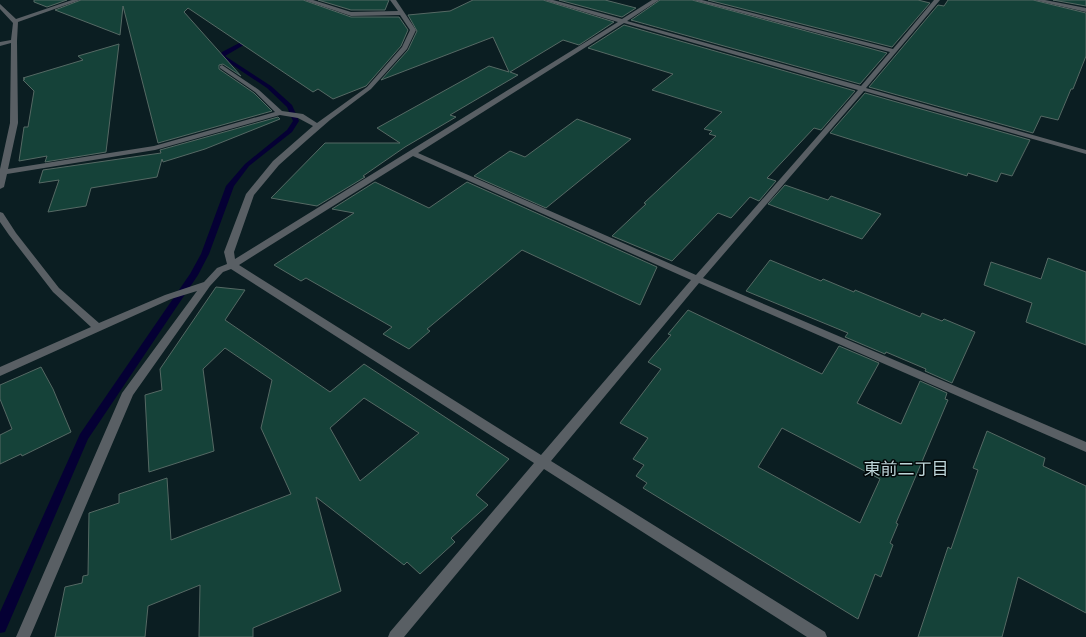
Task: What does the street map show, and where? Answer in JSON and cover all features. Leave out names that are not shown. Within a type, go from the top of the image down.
[{"type":"street","points":[[14,22],[77,0]]},
{"type":"street","points":[[393,0],[413,30],[405,48],[369,88],[318,126],[276,163],[250,194],[229,252],[232,265],[820,637]]},
{"type":"street","points":[[547,0],[1086,152]]},
{"type":"street","points":[[23,637],[128,393],[203,285],[220,270],[232,265],[656,0]]},
{"type":"street","points":[[696,0],[894,51]]},
{"type":"street","points":[[395,637],[696,279],[862,89],[937,0]]},
{"type":"street","points":[[1037,0],[1086,10]]},
{"type":"street","points":[[312,1],[351,14],[402,13]]},
{"type":"street","points":[[0,6],[16,23],[14,41],[14,123],[0,187]]},
{"type":"street","points":[[0,44],[14,41]]},
{"type":"street","points":[[222,67],[257,90],[283,113]]},
{"type":"street","points":[[2,173],[155,148],[283,113],[300,116],[318,126]]},
{"type":"street","points":[[412,153],[696,279],[1086,447]]},
{"type":"street","points":[[0,215],[13,236],[56,290],[98,328]]},
{"type":"street","points":[[0,372],[168,296],[203,285]]},
{"type":"building","points":[[34,0],[67,0],[47,7],[34,2]]},
{"type":"building","points":[[81,0],[303,0],[351,17],[399,17],[408,30],[401,46],[366,86],[333,99],[318,89],[313,92],[188,8],[184,12],[241,76],[223,64],[219,65],[219,69],[254,93],[272,111],[158,143],[123,6],[120,35],[55,10]]},
{"type":"building","points":[[318,0],[389,0],[385,10],[351,10]]},
{"type":"building","points":[[473,0],[543,0],[614,22],[579,45],[563,40],[510,72],[518,75],[450,115],[456,117],[405,147],[363,176],[365,177],[317,206],[271,198],[325,143],[400,143],[377,128],[489,66],[509,72],[493,37],[381,80],[408,50],[417,31],[408,15],[450,11]]},
{"type":"building","points":[[559,0],[605,0],[636,8],[622,17]]},
{"type":"building","points":[[660,0],[692,0],[887,53],[860,84],[631,20]]},
{"type":"building","points":[[708,0],[918,0],[930,3],[892,47]]},
{"type":"building","points":[[948,0],[1033,0],[1086,13],[1086,56],[1073,89],[1071,89],[1058,120],[1041,116],[1033,133],[869,87],[938,5],[944,6]]},
{"type":"building","points":[[1053,0],[1086,0],[1086,6]]},
{"type":"building","points":[[624,25],[855,91],[821,130],[814,128],[767,178],[776,181],[759,201],[750,197],[731,218],[718,213],[672,261],[612,236],[646,204],[644,203],[716,136],[709,134],[712,131],[704,129],[722,112],[652,90],[673,74],[588,48]]},
{"type":"building","points":[[119,44],[106,152],[45,162],[47,156],[19,161],[24,127],[28,127],[34,91],[23,80],[25,79],[23,78],[83,60],[78,56]]},
{"type":"building","points":[[865,93],[1030,140],[1012,176],[1001,173],[997,182],[968,173],[967,176],[830,133]]},
{"type":"building","points":[[278,117],[280,119],[205,149],[163,162],[162,159],[157,177],[91,188],[86,206],[48,212],[59,180],[39,183],[43,170],[161,153],[160,150]]},
{"type":"building","points":[[577,119],[631,139],[546,208],[474,176],[510,151],[525,157]]},
{"type":"building","points":[[375,182],[429,208],[467,182],[657,267],[640,305],[522,250],[427,329],[430,331],[409,349],[383,334],[392,327],[306,278],[301,281],[274,265],[354,213],[332,209]]},
{"type":"building","points":[[785,185],[828,200],[831,196],[881,214],[862,239],[768,204]]},
{"type":"building","points":[[1048,258],[1086,272],[1086,345],[1026,322],[1032,303],[984,285],[991,262],[1041,279]]},
{"type":"building","points":[[770,260],[821,281],[823,279],[854,292],[855,290],[920,317],[922,313],[942,321],[944,319],[975,332],[952,383],[925,371],[926,369],[845,337],[848,333],[746,291]]},
{"type":"building","points":[[216,287],[245,290],[225,320],[330,392],[364,364],[509,459],[476,495],[488,505],[451,538],[455,542],[420,574],[407,562],[404,565],[316,497],[341,591],[253,628],[253,637],[199,637],[200,585],[148,606],[145,637],[55,637],[65,587],[82,583],[83,576],[88,575],[89,513],[119,503],[119,494],[167,478],[171,540],[291,494],[261,428],[272,380],[225,348],[203,369],[214,451],[149,472],[145,395],[162,390],[160,369]],"holes":[[[364,398],[419,433],[360,481],[330,428]]]},
{"type":"building","points":[[688,310],[822,374],[839,346],[879,363],[857,403],[901,424],[920,381],[947,393],[945,399],[948,400],[896,523],[898,524],[890,543],[893,545],[881,577],[875,574],[858,619],[643,488],[647,483],[636,476],[644,465],[633,459],[648,438],[620,423],[661,369],[648,362],[671,335],[668,334]],"holes":[[[782,428],[880,479],[860,523],[758,467]]]},
{"type":"building","points":[[41,367],[53,389],[71,432],[22,456],[21,454],[0,464],[0,435],[12,429],[0,399],[0,385]]},
{"type":"building","points":[[987,431],[1045,458],[1043,466],[1086,486],[1086,613],[1018,577],[1002,637],[918,637],[948,547],[951,549],[978,470],[973,468]]},
{"type":"waterway","points":[[0,627],[84,437],[194,275],[205,254],[230,186],[247,165],[290,131],[296,121],[290,106],[269,87],[222,56],[224,53],[251,39]]},
{"type":"district","name":"東前二丁目","points":[[906,469]]}]
